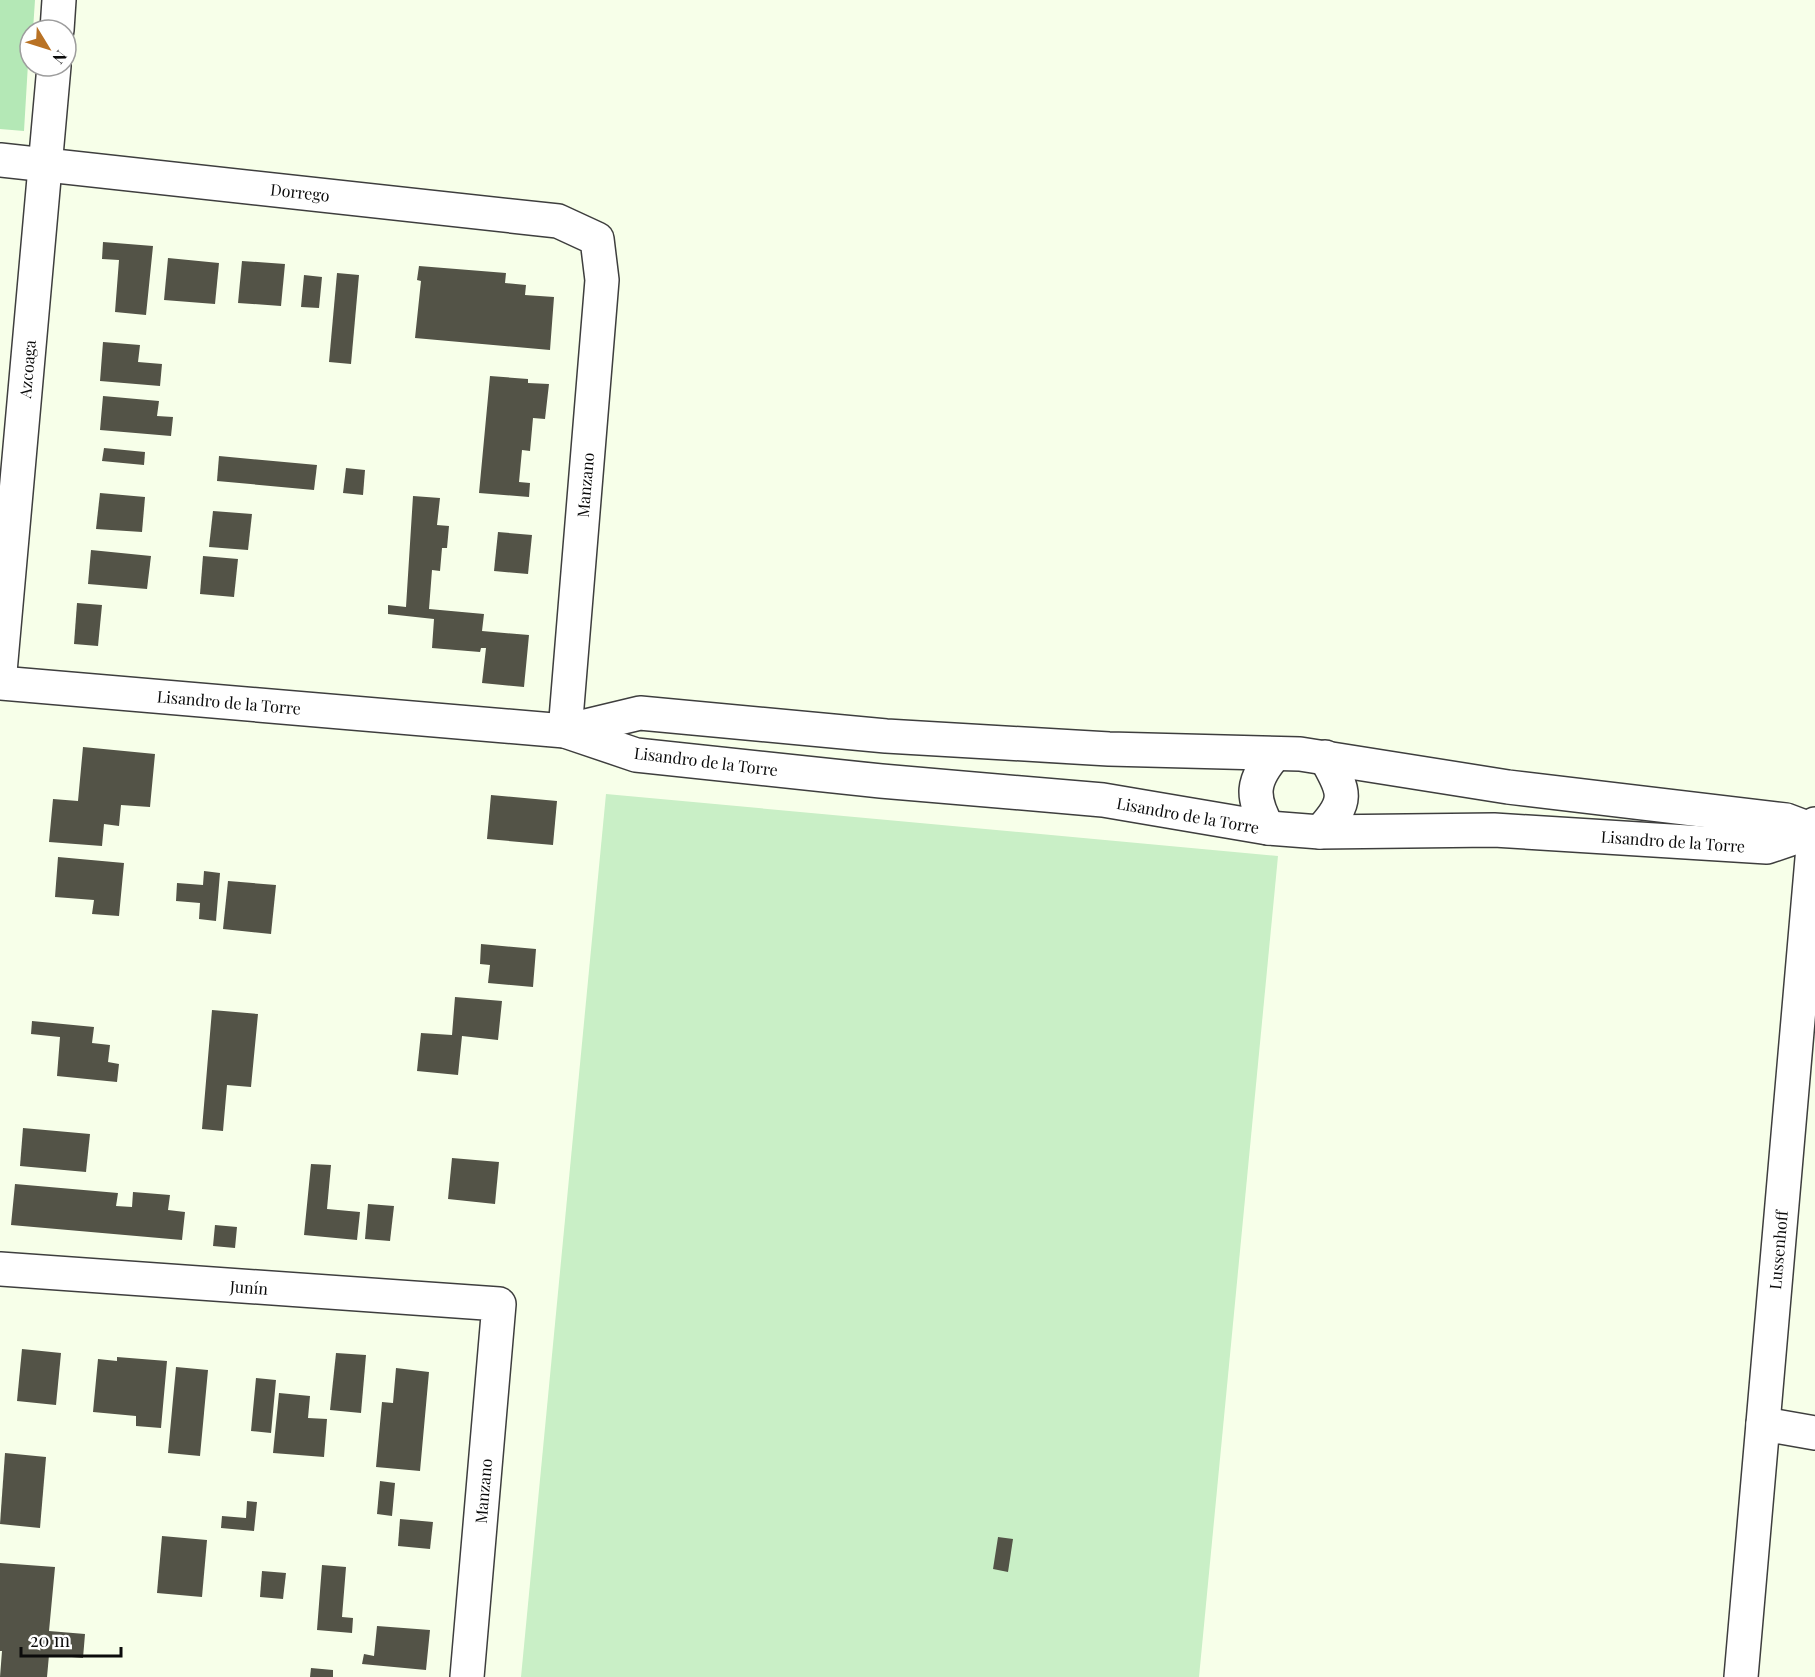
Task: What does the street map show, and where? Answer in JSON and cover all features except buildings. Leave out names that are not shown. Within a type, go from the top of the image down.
[{"type":"street","points":[[58,18],[59,0]]},
{"type":"street","name":"Azcoaga","points":[[0,672],[53,78]]},
{"type":"street","name":"Dorrego","points":[[0,160],[558,221],[597,239]]},
{"type":"street","name":"Manzano","points":[[565,730],[602,280],[597,239]]},
{"type":"street","name":"Lisandro de la Torre","points":[[0,683],[565,730],[636,755],[881,781],[1103,800],[1268,828],[1320,832],[1494,830],[1767,847],[1815,831]]},
{"type":"street","name":"Lisandro de la Torre","points":[[565,730],[640,713],[886,736],[1109,749],[1325,757],[1508,787],[1786,820],[1815,831]]},
{"type":"street","points":[[881,781],[886,736]]},
{"type":"street","points":[[1103,800],[1109,749]]},
{"type":"street","points":[[1268,828],[1255,800],[1256,786],[1261,770],[1275,754]]},
{"type":"street","points":[[1320,832],[1341,804],[1343,790],[1325,757]]},
{"type":"street","name":"Lussenhoff","points":[[1741,1677],[1815,824]]},
{"type":"street","name":"Junín","points":[[0,1269],[499,1304]]},
{"type":"street","name":"Manzano","points":[[467,1677],[499,1304]]},
{"type":"street","points":[[1763,1424],[1815,1433]]},
{"type":"green space","points":[[0,0],[35,0],[34,18],[18,18],[18,78],[27,78],[24,131],[0,129]]},
{"type":"green space","points":[[606,794],[1278,856],[1199,1677],[521,1677]]}]
